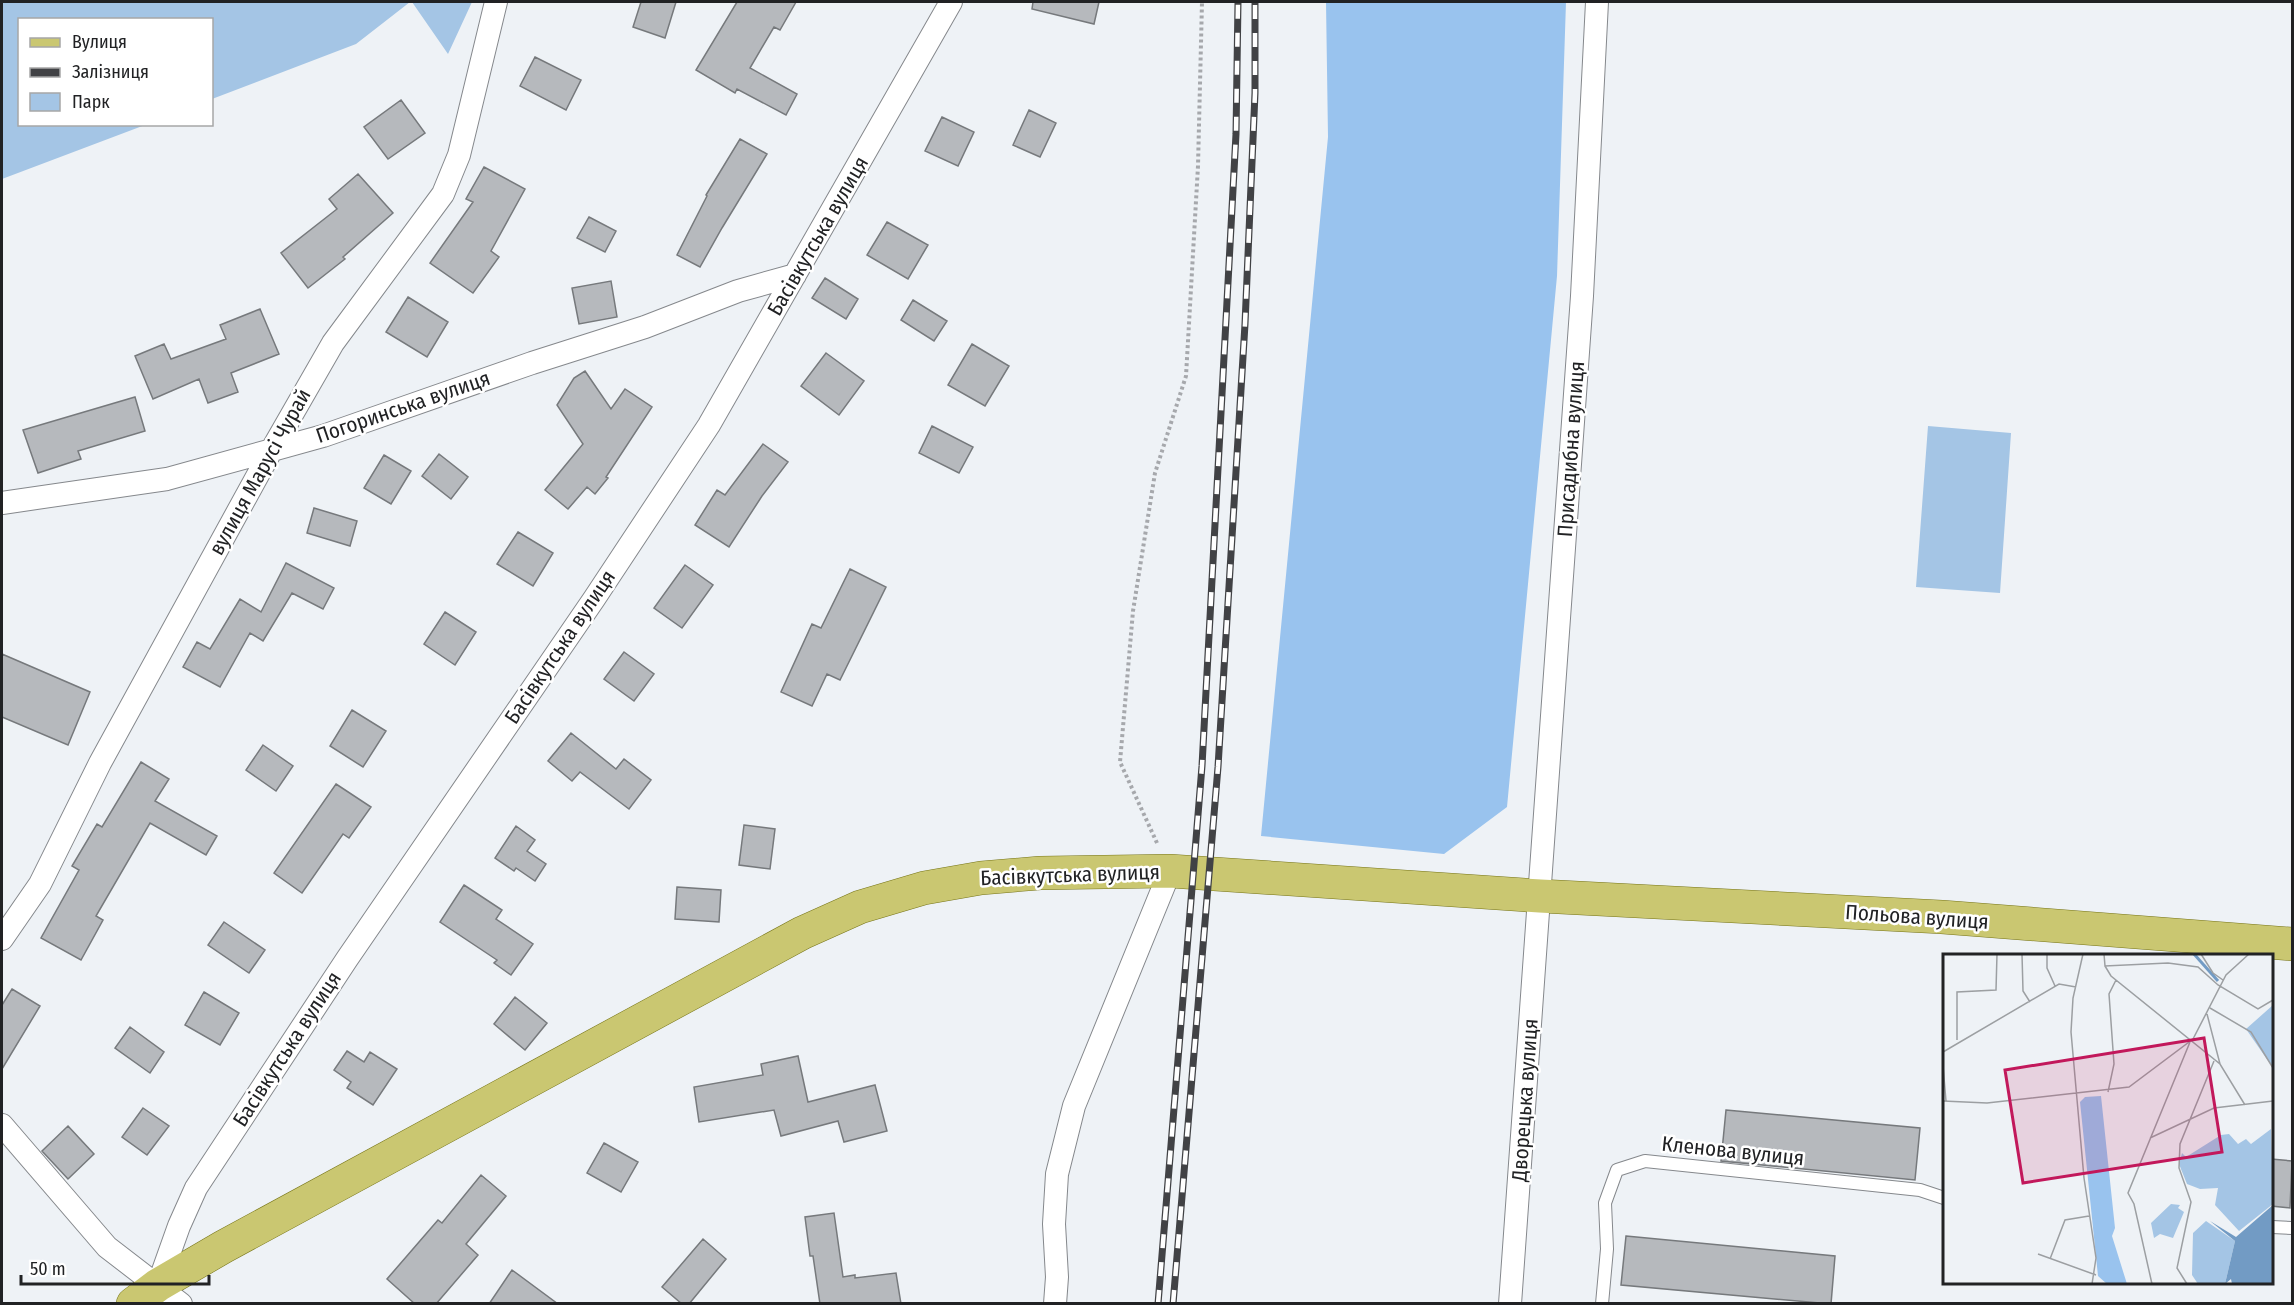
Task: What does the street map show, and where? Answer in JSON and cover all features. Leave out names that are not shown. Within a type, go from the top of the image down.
[{"type":"main road","name":"Басівкутська вулиця","points":[[157,1297],[735,968],[802,933],[860,907],[924,888],[981,878],[1040,873],[1170,871],[1540,896]]},
{"type":"main road","name":"Польова вулиця","points":[[1540,896],[1942,917],[2292,944]]},
{"type":"street","name":"вулиця Марусі Чурай","points":[[2,939],[40,884],[100,763],[271,451],[333,344],[443,194],[459,155],[496,2]]},
{"type":"street","name":"Басівкутська вулиця","points":[[157,1297],[179,1226],[196,1188],[347,958],[594,599],[709,425],[951,2]]},
{"type":"street","name":"Присадибна вулиця","points":[[1540,896],[1582,296],[1597,2]]},
{"type":"street","name":"Погоринська вулиця","points":[[2,503],[167,479],[271,451],[323,436],[532,363],[645,327],[738,291],[795,275]]},
{"type":"street","points":[[1055,1304],[1057,1277],[1054,1224],[1057,1174],[1074,1106],[1170,871]]},
{"type":"street","name":"Дворецька вулиця","points":[[1510,1304],[1540,896]]},
{"type":"street","points":[[2,1125],[107,1247],[157,1297]]},
{"type":"lane","name":"Кленова вулиця","points":[[1602,1304],[1607,1249],[1605,1203],[1617,1170],[1645,1161],[1920,1190],[1943,1198]]},
{"type":"lane","points":[[2273,1227],[2292,1228]]},
{"type":"path","points":[[1170,871],[1120,762],[1132,611],[1153,485],[1186,376],[1197,177],[1202,2]]},
{"type":"green space","points":[[2,2],[410,2],[356,44],[213,99],[213,18],[18,18],[18,126],[142,126],[2,179]]},
{"type":"green space","points":[[412,2],[472,2],[448,54]]},
{"type":"green space","points":[[1928,426],[2011,433],[2000,593],[1916,587]]},
{"type":"shaded area","points":[[1326,2],[1566,2],[1557,276],[1507,807],[1444,854],[1261,836],[1328,137]]},
{"type":"building","points":[[641,2],[676,2],[665,38],[633,27]]},
{"type":"building","points":[[737,2],[796,2],[780,30],[774,27],[750,68],[797,94],[786,115],[737,89],[735,93],[696,70]]},
{"type":"building","points":[[1033,2],[1099,2],[1094,24],[1032,9]]},
{"type":"building","points":[[535,57],[581,80],[566,110],[520,86]]},
{"type":"building","points":[[401,100],[425,133],[388,159],[364,127]]},
{"type":"building","points":[[1029,110],[1056,123],[1040,157],[1013,145]]},
{"type":"building","points":[[942,117],[974,132],[958,166],[925,151]]},
{"type":"building","points":[[740,139],[767,154],[700,267],[677,255],[706,195]]},
{"type":"building","points":[[484,167],[525,189],[491,251],[499,257],[473,293],[430,263],[473,202],[466,199]]},
{"type":"building","points":[[358,174],[393,213],[343,257],[345,259],[308,288],[281,253],[337,209],[329,199]]},
{"type":"building","points":[[589,217],[616,231],[605,252],[577,238]]},
{"type":"building","points":[[887,222],[928,245],[908,279],[867,255]]},
{"type":"building","points":[[825,278],[858,299],[846,319],[812,298]]},
{"type":"building","points":[[611,281],[617,317],[579,324],[572,288]]},
{"type":"building","points":[[408,297],[448,322],[427,357],[386,332]]},
{"type":"building","points":[[913,300],[947,321],[934,341],[901,320]]},
{"type":"building","points":[[260,309],[279,354],[231,373],[238,392],[208,403],[199,379],[153,399],[135,356],[164,344],[171,359],[226,339],[220,325]]},
{"type":"building","points":[[972,344],[1009,366],[985,406],[948,385]]},
{"type":"building","points":[[826,353],[864,381],[839,415],[801,386]]},
{"type":"building","points":[[585,371],[611,409],[625,389],[652,407],[606,477],[608,478],[595,494],[587,487],[568,509],[545,490],[583,444],[557,405],[574,378]]},
{"type":"building","points":[[135,397],[145,431],[78,451],[81,459],[38,473],[23,430]]},
{"type":"building","points":[[932,426],[973,447],[959,473],[919,453]]},
{"type":"building","points":[[763,444],[788,462],[762,496],[729,547],[695,525],[717,490],[725,495]]},
{"type":"building","points":[[439,454],[468,477],[451,499],[422,476]]},
{"type":"building","points":[[384,455],[411,471],[391,504],[364,488]]},
{"type":"building","points":[[314,508],[357,521],[350,546],[307,533]]},
{"type":"building","points":[[518,532],[553,553],[533,586],[497,564]]},
{"type":"building","points":[[286,563],[334,588],[323,609],[292,593],[263,641],[250,633],[220,687],[183,667],[197,642],[210,649],[240,599],[261,612]]},
{"type":"building","points":[[685,565],[713,585],[682,628],[654,608]]},
{"type":"building","points":[[850,569],[886,587],[840,680],[827,674],[812,706],[781,692],[812,624],[821,628]]},
{"type":"building","points":[[445,612],[476,632],[455,665],[424,644]]},
{"type":"building","points":[[624,652],[654,674],[634,701],[604,679]]},
{"type":"building","points":[[2,654],[90,692],[68,745],[2,717]]},
{"type":"building","points":[[352,710],[386,731],[363,767],[330,746]]},
{"type":"building","points":[[571,733],[616,769],[624,759],[651,780],[629,809],[580,772],[572,781],[548,761]]},
{"type":"building","points":[[263,745],[293,766],[276,791],[246,770]]},
{"type":"building","points":[[141,762],[169,779],[155,801],[217,836],[206,855],[150,823],[96,916],[103,920],[81,960],[41,938],[79,870],[72,866],[97,824],[102,827]]},
{"type":"building","points":[[336,784],[371,807],[349,838],[343,834],[302,893],[274,873]]},
{"type":"building","points":[[744,825],[775,829],[770,869],[739,865]]},
{"type":"building","points":[[516,826],[535,840],[527,851],[546,864],[535,881],[495,858]]},
{"type":"building","points":[[464,885],[502,910],[496,919],[533,944],[511,975],[494,963],[497,960],[440,922]]},
{"type":"building","points":[[677,887],[721,890],[719,922],[675,919]]},
{"type":"building","points":[[224,922],[265,950],[249,973],[208,945]]},
{"type":"building","points":[[12,989],[40,1006],[2,1069],[2,1005]]},
{"type":"building","points":[[204,992],[239,1013],[220,1045],[185,1025]]},
{"type":"building","points":[[515,997],[547,1023],[525,1050],[494,1024]]},
{"type":"building","points":[[130,1027],[164,1052],[150,1073],[115,1048]]},
{"type":"building","points":[[347,1051],[364,1062],[370,1052],[397,1069],[373,1105],[347,1088],[351,1082],[334,1070]]},
{"type":"building","points":[[798,1056],[808,1102],[875,1085],[887,1131],[844,1142],[838,1121],[781,1136],[774,1110],[699,1122],[694,1087],[763,1075],[761,1064]]},
{"type":"building","points":[[143,1108],[169,1126],[147,1155],[122,1137]]},
{"type":"building","points":[[1726,1110],[1920,1128],[1915,1180],[1721,1161]]},
{"type":"building","points":[[68,1126],[94,1154],[68,1179],[42,1151]]},
{"type":"building","points":[[604,1143],[638,1162],[621,1192],[587,1173]]},
{"type":"building","points":[[2273,1159],[2292,1161],[2290,1208],[2273,1206]]},
{"type":"building","points":[[481,1175],[506,1196],[466,1244],[478,1255],[436,1304],[415,1304],[387,1279],[438,1220],[442,1223]]},
{"type":"building","points":[[834,1213],[843,1277],[855,1275],[855,1278],[896,1273],[901,1304],[820,1304],[805,1217]]},
{"type":"building","points":[[1626,1236],[1835,1256],[1831,1304],[1621,1285]]},
{"type":"building","points":[[703,1239],[726,1259],[689,1304],[682,1304],[662,1287]]},
{"type":"building","points":[[512,1270],[558,1304],[489,1304]]},
{"type":"railway","points":[[1158,1304],[1202,766],[1236,134],[1238,2]]},
{"type":"railway","points":[[1173,1304],[1218,767],[1245,324],[1255,93],[1255,2]]}]
